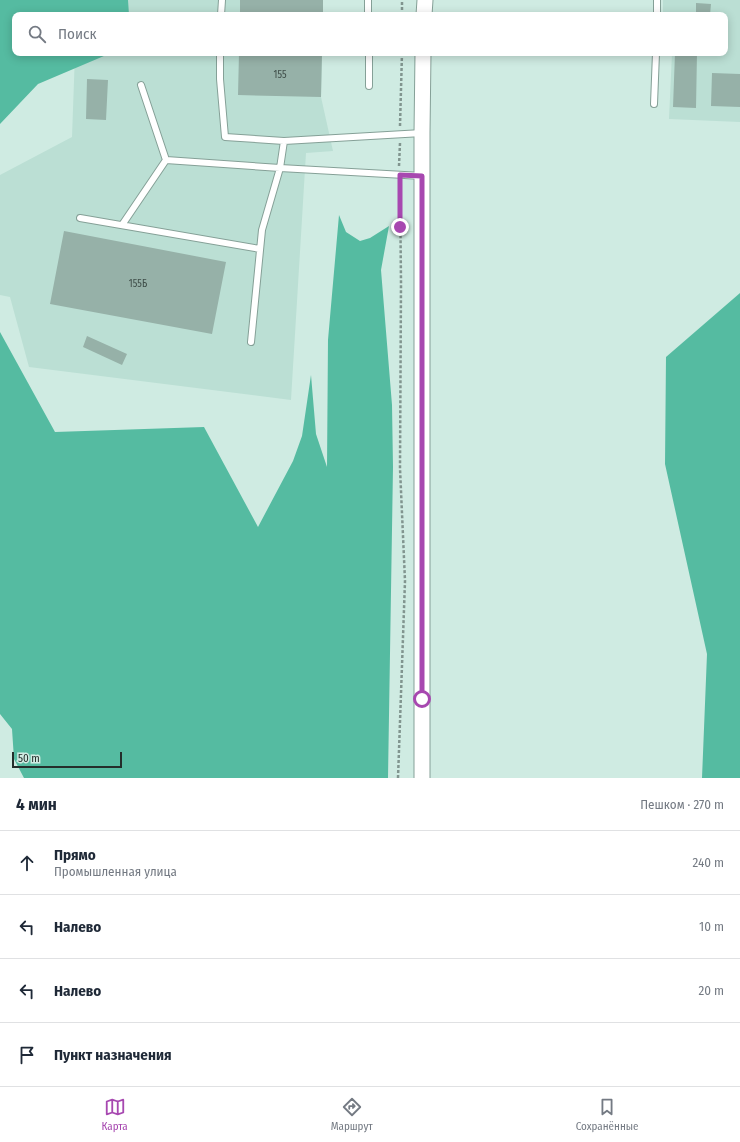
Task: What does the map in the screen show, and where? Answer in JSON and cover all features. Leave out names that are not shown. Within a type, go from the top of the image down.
[{"type":"street","points":[[424,12],[425,0]]},
{"type":"street","points":[[422,778],[423,56]]},
{"type":"lane","points":[[222,0],[222,12]]},
{"type":"lane","points":[[368,0],[368,12]]},
{"type":"lane","points":[[657,0],[657,12]]},
{"type":"lane","points":[[220,56],[220,79],[225,137],[284,141],[422,133]]},
{"type":"lane","points":[[368,56],[369,86]]},
{"type":"lane","points":[[654,104],[656,56]]},
{"type":"lane","points":[[141,85],[166,160]]},
{"type":"lane","points":[[251,342],[262,230],[280,168],[284,141]]},
{"type":"lane","points":[[166,160],[422,176]]},
{"type":"lane","points":[[122,225],[166,160]]},
{"type":"lane","points":[[80,218],[260,249]]},
{"type":"path","points":[[402,0],[402,12]]},
{"type":"path","points":[[398,778],[405,581],[400,468],[401,283],[400,175],[398,158],[402,56]]},
{"type":"shaded area","points":[[77,0],[323,0],[323,12],[76,12]]},
{"type":"shaded area","points":[[663,0],[740,0],[740,122],[669,119],[672,56],[728,56],[728,12],[663,12]]},
{"type":"shaded area","points":[[75,56],[322,56],[321,97],[333,151],[306,153],[291,400],[29,367],[10,297],[0,295],[0,175],[72,137]]},
{"type":"green space","points":[[0,0],[128,0],[129,12],[12,12],[12,56],[104,56],[38,84],[0,124]]},
{"type":"green space","points":[[339,215],[346,232],[360,241],[370,238],[389,226],[381,270],[392,405],[393,467],[388,778],[24,778],[14,759],[12,729],[0,714],[0,332],[55,432],[204,427],[258,527],[293,461],[302,436],[311,375],[316,434],[327,467],[328,340]]},
{"type":"green space","points":[[740,293],[740,778],[702,778],[707,654],[665,464],[666,357]]},
{"type":"building","points":[[240,0],[323,0],[323,12],[240,12]]},
{"type":"building","points":[[696,3],[711,4],[710,12],[696,12]]},
{"type":"building","points":[[239,56],[322,56],[321,97],[238,95]]},
{"type":"building","points":[[675,56],[697,56],[696,108],[673,107]]},
{"type":"building","points":[[712,73],[740,74],[740,107],[711,106]]},
{"type":"building","points":[[87,79],[108,80],[106,120],[86,119]]},
{"type":"building","points":[[64,231],[226,262],[212,334],[50,304]]},
{"type":"building","points":[[87,336],[127,354],[122,365],[83,347]]},
{"type":"route","points":[[400,227],[400,175],[422,176],[422,699]]}]
